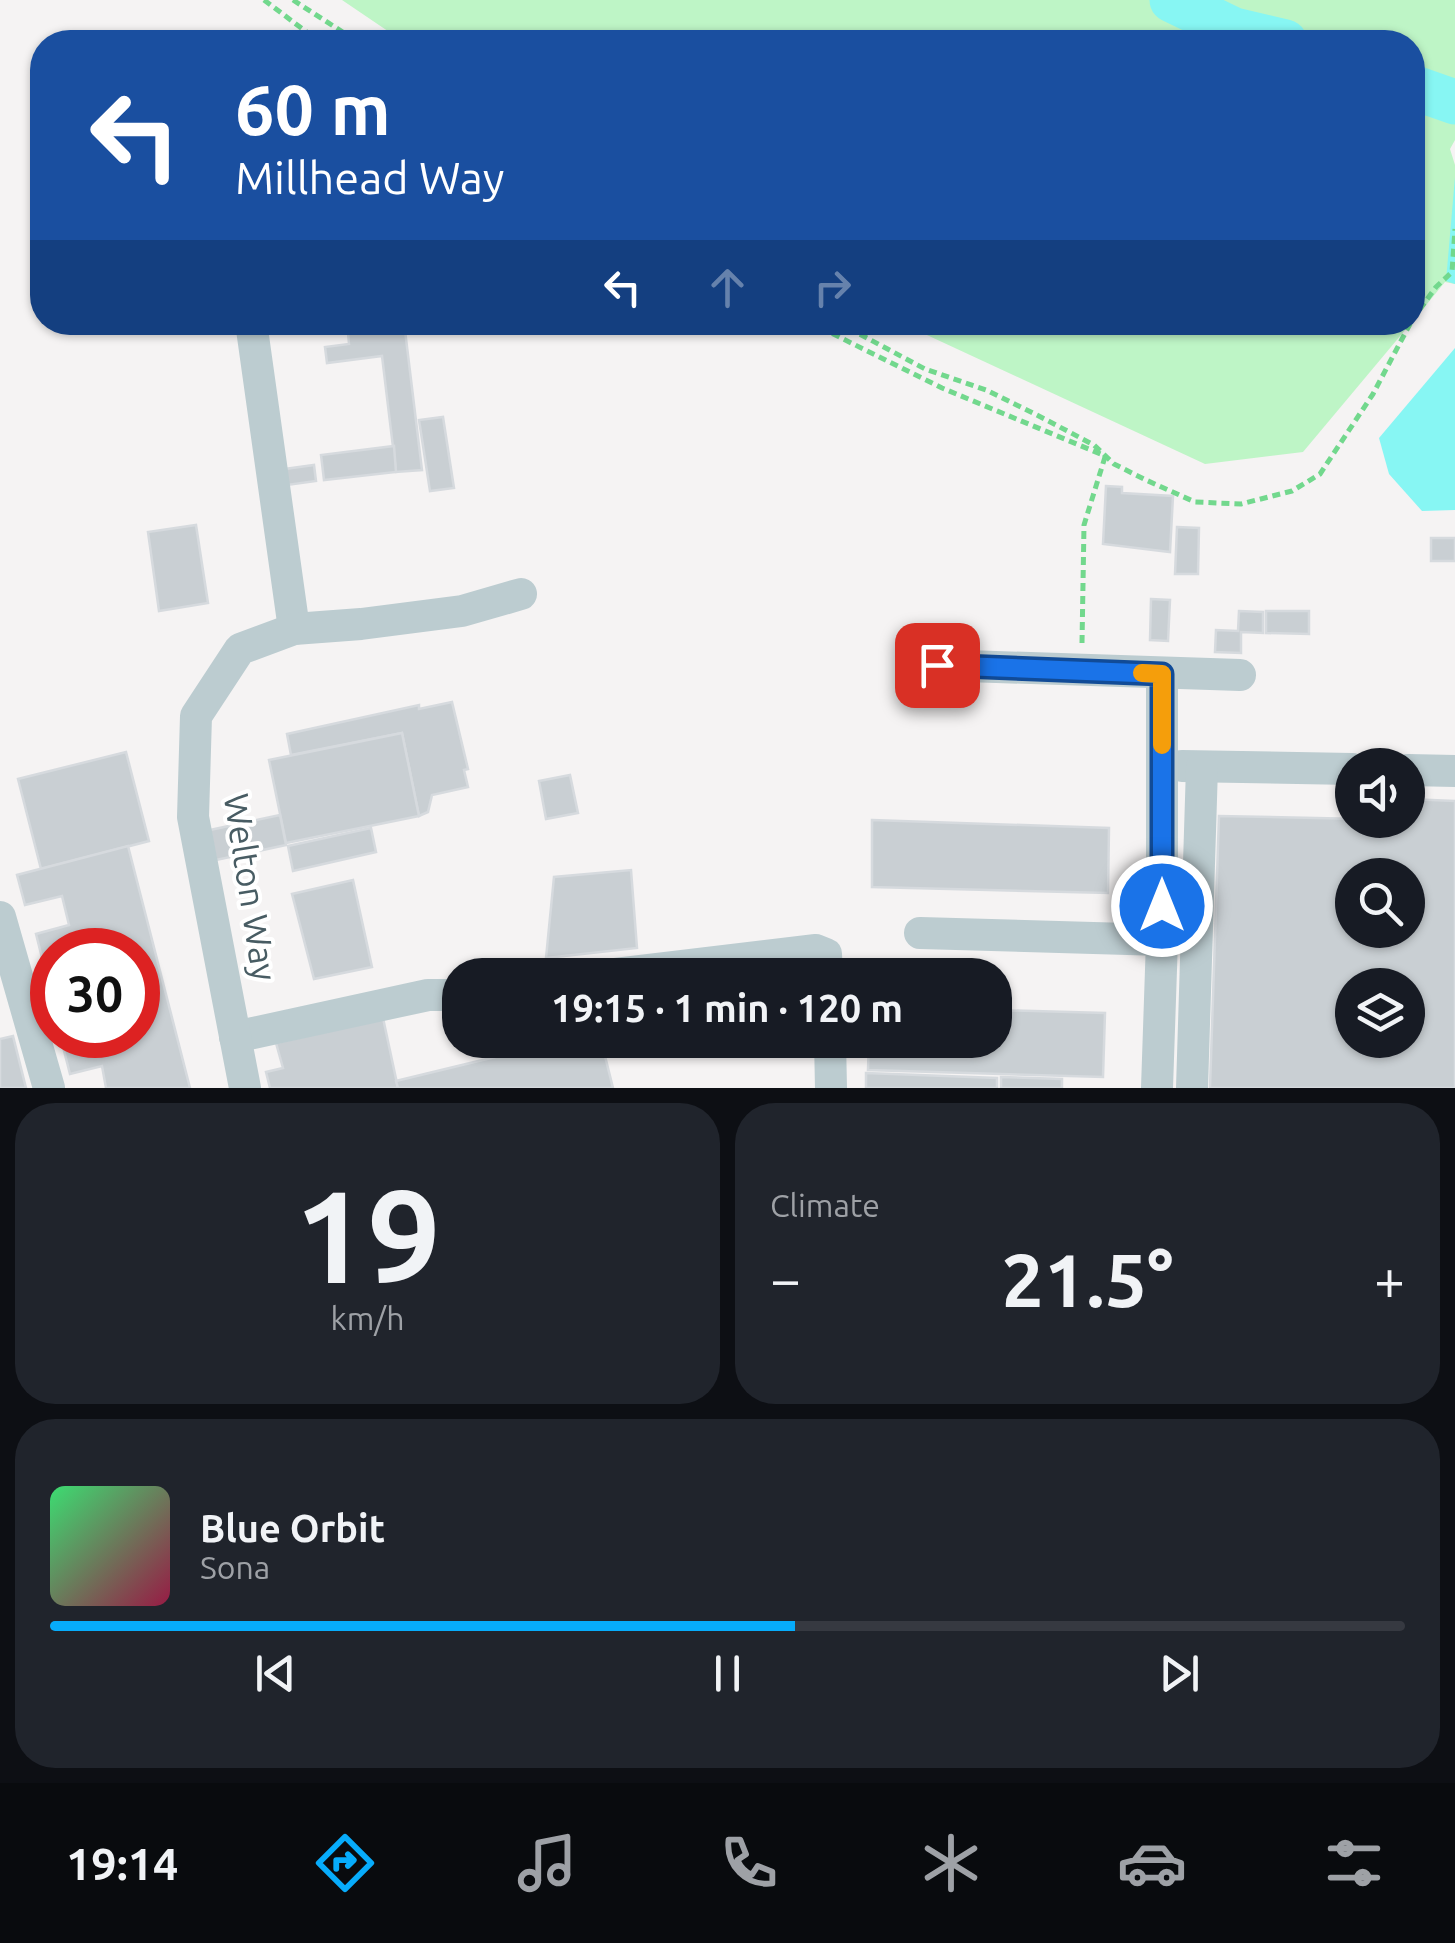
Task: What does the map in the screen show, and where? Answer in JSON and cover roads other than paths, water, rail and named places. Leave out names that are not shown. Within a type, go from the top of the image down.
[{"type":"street","points":[[253,335],[294,628]]},
{"type":"street","name":"Welton Way","points":[[245,1088],[194,817],[196,716],[240,649],[294,628],[462,611],[522,594]]},
{"type":"street","points":[[937,665],[1240,675]]},
{"type":"street","points":[[1157,1088],[1162,940],[1162,674]]},
{"type":"street","points":[[1162,767],[1335,769]]},
{"type":"street","points":[[1192,1088],[1202,767]]},
{"type":"street","points":[[1425,770],[1455,771]]},
{"type":"street","points":[[0,917],[49,1088]]},
{"type":"street","points":[[920,933],[1162,940]]},
{"type":"street","points":[[749,958],[816,950],[826,954],[826,958]]},
{"type":"street","points":[[235,1037],[442,995]]},
{"type":"street","points":[[830,1058],[831,1088]]},
{"type":"water","points":[[1455,177],[1455,284],[1446,281]]},
{"type":"water","points":[[1455,348],[1455,510],[1422,511],[1389,474],[1379,438]]},
{"type":"waterway","points":[[1172,0],[1234,30]]},
{"type":"waterway","points":[[1425,92],[1455,102]]}]
